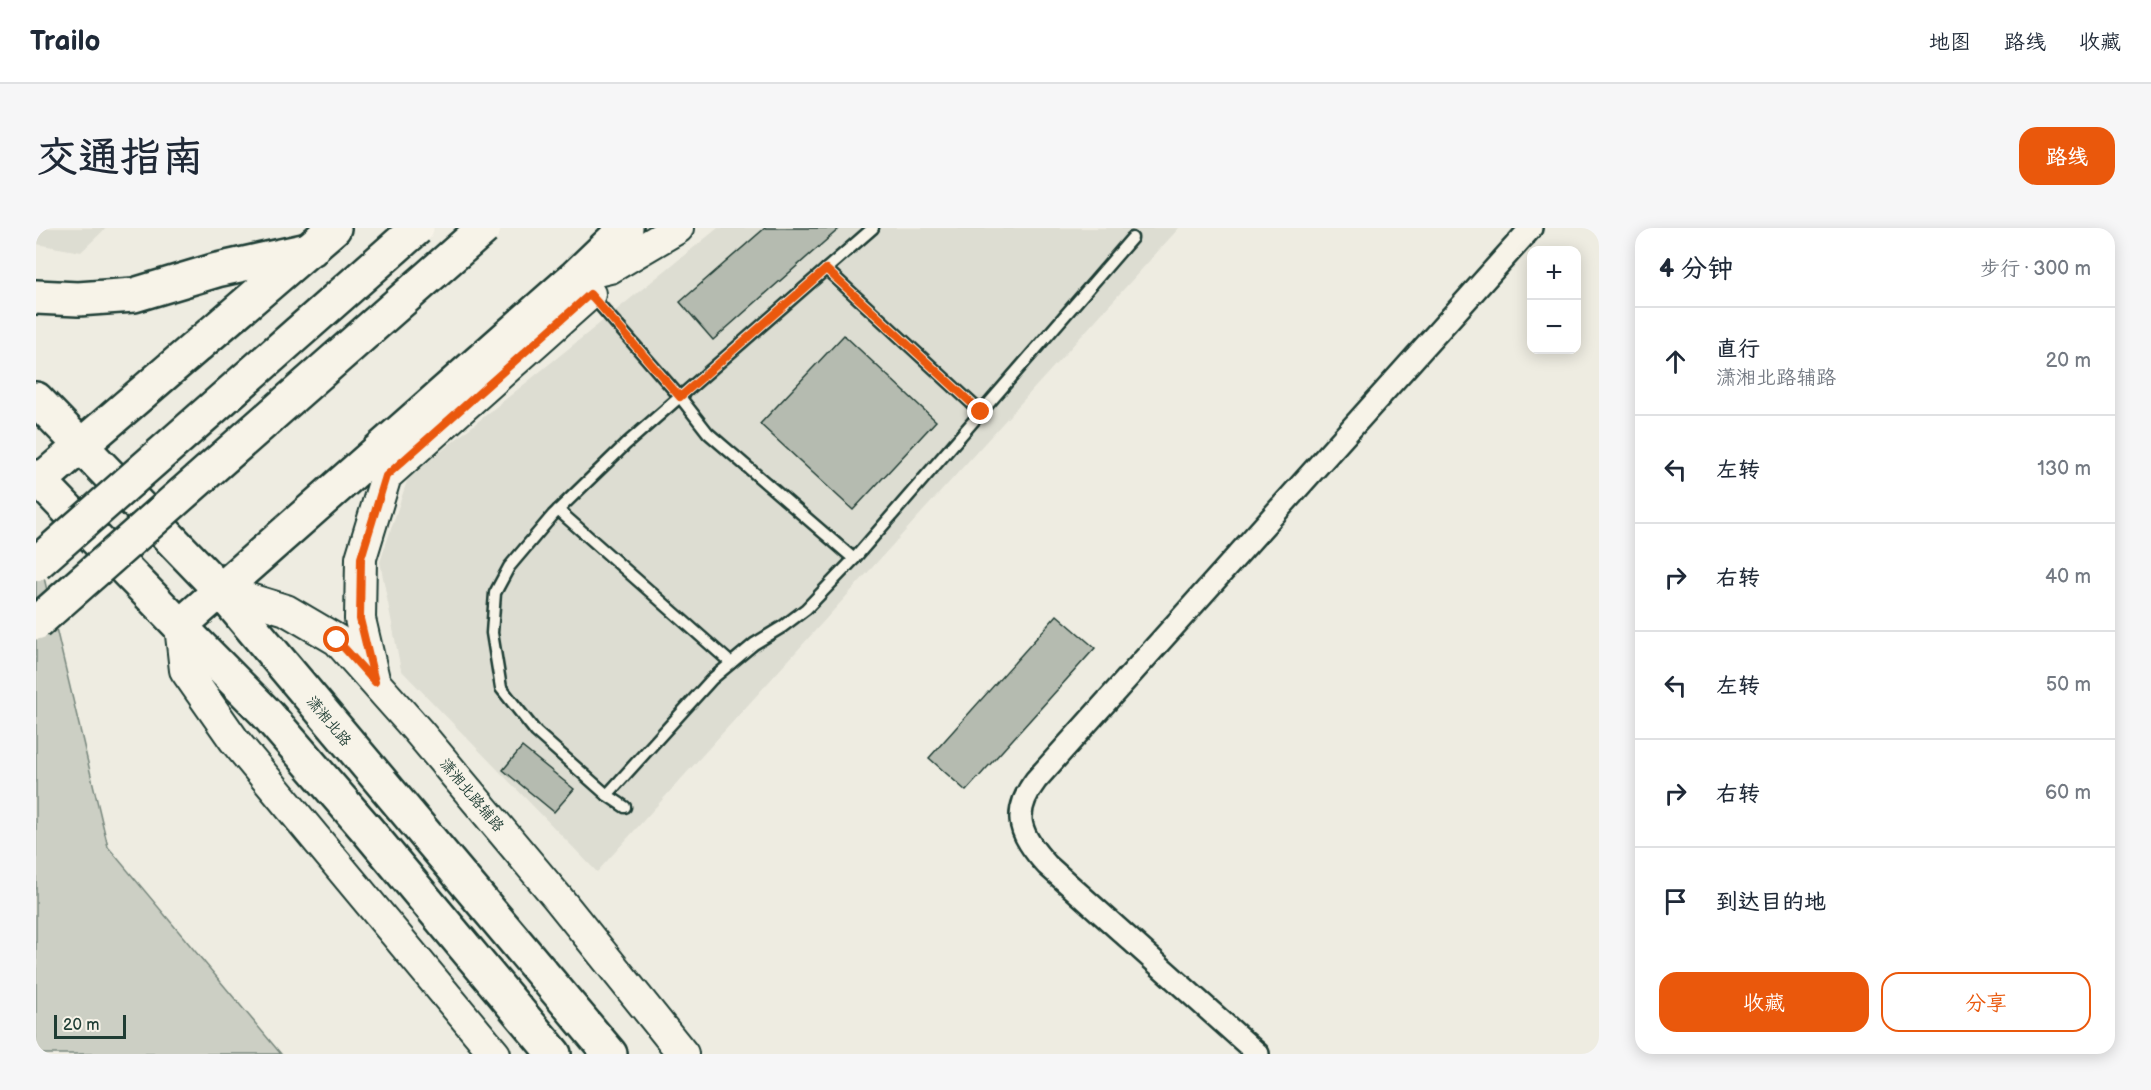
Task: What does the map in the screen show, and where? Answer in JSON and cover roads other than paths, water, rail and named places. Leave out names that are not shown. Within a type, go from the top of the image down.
[{"type":"main road","points":[[36,564],[417,228]]},
{"type":"main road","points":[[36,623],[484,228]]},
{"type":"main road","points":[[375,682],[360,619],[361,558],[386,476],[583,285],[626,228]]},
{"type":"main road","points":[[180,626],[583,285],[678,228]]},
{"type":"main road","points":[[36,297],[78,299],[134,295],[323,238]]},
{"type":"main road","points":[[323,238],[81,446],[38,479],[275,723],[554,1054]]},
{"type":"main road","name":"潇湘北路","points":[[36,399],[220,590],[610,1054]]},
{"type":"main road","name":"潇湘北路辅路","points":[[220,590],[286,610],[337,640],[418,730],[550,888],[683,1054]]},
{"type":"main road","points":[[180,626],[185,670],[234,740],[495,1054]]},
{"type":"street","points":[[1258,1054],[1047,865],[1026,840],[1022,827],[1021,808],[1027,792],[1036,780],[1531,228]]},
{"type":"lane","points":[[625,807],[606,795],[536,732],[501,688],[492,633],[495,593],[510,567],[558,510],[626,444],[873,228]]},
{"type":"lane","points":[[606,795],[712,679],[754,644],[806,609],[854,559],[1132,238]]},
{"type":"lane","points":[[826,269],[981,412]]},
{"type":"lane","points":[[583,285],[680,397],[708,433],[854,559]]},
{"type":"lane","points":[[558,510],[731,663]]}]
